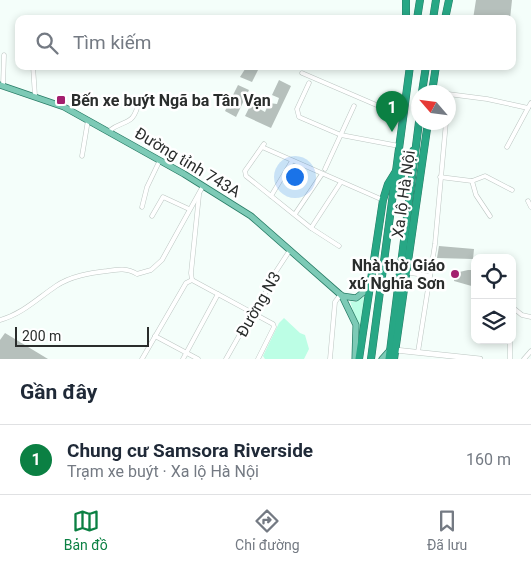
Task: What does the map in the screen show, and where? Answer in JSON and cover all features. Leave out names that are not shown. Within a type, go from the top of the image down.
[{"type":"highway","points":[[406,0],[406,15]]},
{"type":"highway","points":[[418,15],[420,0]]},
{"type":"highway","points":[[434,15],[436,0]]},
{"type":"highway","points":[[446,15],[449,0]]},
{"type":"highway","points":[[405,70],[406,91]]},
{"type":"highway","name":"Xa lộ Hà Nội","points":[[390,225],[398,169],[402,116],[409,70]]},
{"type":"highway","points":[[423,85],[425,70]]},
{"type":"highway","points":[[433,85],[435,70]]},
{"type":"highway","points":[[424,76],[428,85]]},
{"type":"highway","name":"Xa lộ Hà Nội","points":[[394,359],[393,350],[417,130]]},
{"type":"highway","name":"Xa lộ Hà Nội","points":[[403,271],[427,130]]},
{"type":"highway","name":"Xa lộ Hà Nội","points":[[390,225],[402,175],[416,146]]},
{"type":"highway","name":"Xa lộ Hà Nội","points":[[359,359],[383,200],[388,184],[398,169]]},
{"type":"highway","points":[[371,359],[390,225]]},
{"type":"highway","name":"Xa lộ Hà Nội","points":[[389,359],[393,350]]},
{"type":"main road","name":"Đường tỉnh 743A","points":[[1,86],[64,107],[109,131],[251,216],[341,295],[356,325],[355,359]]},
{"type":"main road","points":[[341,295],[356,298],[370,286]]},
{"type":"main road","points":[[382,359],[393,350],[480,359]]},
{"type":"street","points":[[1,86],[4,55]]},
{"type":"street","points":[[33,70],[35,96]]},
{"type":"street","points":[[302,73],[402,116]]},
{"type":"street","points":[[308,83],[297,109],[297,115],[341,135],[399,146]]},
{"type":"street","points":[[456,95],[487,99],[528,108]]},
{"type":"street","points":[[109,131],[129,122],[137,111],[139,101]]},
{"type":"street","points":[[507,147],[531,103]]},
{"type":"street","points":[[325,168],[354,106]]},
{"type":"street","points":[[82,156],[88,120]]},
{"type":"street","points":[[418,352],[430,276],[445,130]]},
{"type":"street","points":[[339,246],[311,228],[245,174],[263,145],[292,161],[383,200]]},
{"type":"street","points":[[271,196],[292,161]]},
{"type":"street","points":[[142,207],[147,188],[160,162]]},
{"type":"street","points":[[294,214],[322,174]]},
{"type":"street","points":[[440,177],[472,181],[487,176],[512,190]]},
{"type":"street","points":[[472,181],[476,196],[490,216]]},
{"type":"street","points":[[311,228],[341,182]]},
{"type":"street","points":[[0,320],[22,311],[57,285],[73,278],[118,269],[131,270],[137,274],[151,270],[167,252],[203,186]]},
{"type":"street","points":[[192,280],[191,273],[199,194]]},
{"type":"street","points":[[152,216],[163,196],[189,209]]},
{"type":"street","points":[[528,201],[531,207]]},
{"type":"street","name":"Đường N3","points":[[226,359],[290,250]]},
{"type":"street","points":[[403,271],[430,276]]},
{"type":"street","points":[[142,359],[186,283],[192,280]]},
{"type":"street","points":[[192,280],[273,324],[274,327],[258,359]]},
{"type":"street","points":[[183,359],[218,294]]},
{"type":"street","points":[[330,359],[335,302],[341,295]]},
{"type":"street","points":[[516,310],[522,315],[531,317]]},
{"type":"street","points":[[155,336],[198,359]]},
{"type":"street","points":[[510,344],[510,359]]},
{"type":"street","points":[[524,359],[531,351]]},
{"type":"green space","points":[[367,295],[361,336],[350,301],[355,302]]},
{"type":"green space","points":[[284,318],[300,333],[305,335],[309,349],[304,359],[265,359],[263,356],[279,323]]},
{"type":"building","points":[[476,0],[512,0],[510,15],[474,15]]},
{"type":"building","points":[[244,70],[258,70],[252,82],[240,77]]},
{"type":"building","points":[[279,80],[291,86],[271,128],[245,116],[251,104],[265,112],[269,103],[277,104],[279,98],[272,95]]},
{"type":"building","points":[[238,85],[249,90],[236,117],[225,111]]},
{"type":"building","points":[[439,246],[474,249],[471,259],[437,258]]},
{"type":"building","points":[[471,270],[471,286],[454,281],[455,273]]},
{"type":"building","points":[[5,333],[48,359],[0,359],[0,340]]},
{"type":"place","name":"Bến xe buýt Ngã ba Tân Vạn","points":[[61,100]]},
{"type":"place","name":"Chung cư Samsora Riverside","points":[[392,132]]},
{"type":"place","name":"Nhà thờ Giáo xứ Nghĩa Sơn","points":[[455,274]]}]
